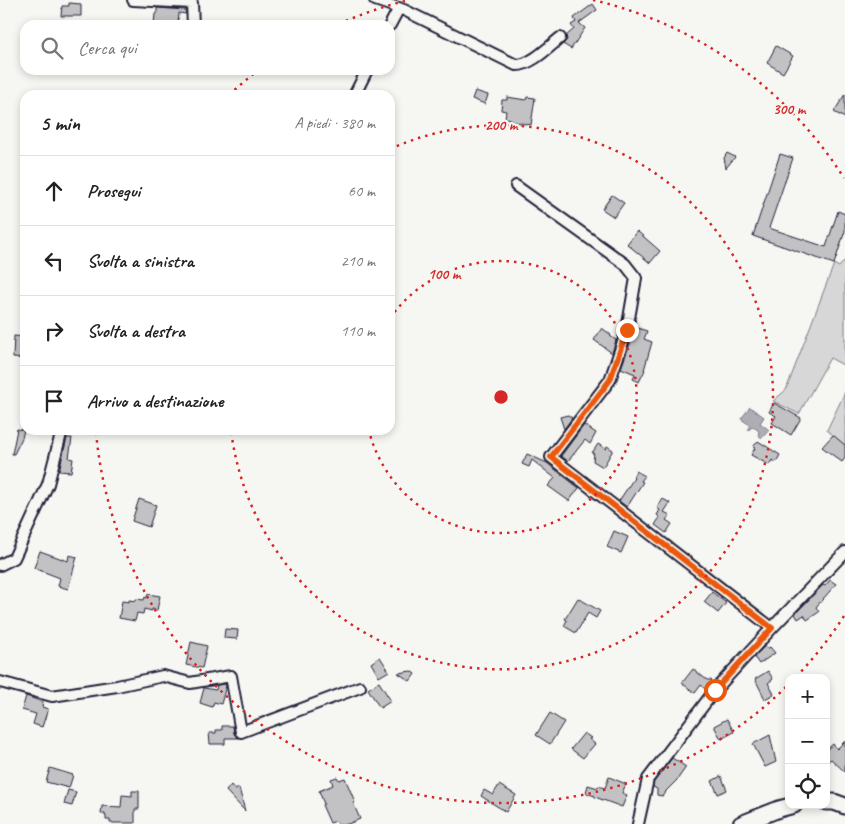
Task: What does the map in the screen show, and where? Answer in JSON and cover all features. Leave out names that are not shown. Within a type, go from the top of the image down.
[{"type":"main road","points":[[830,802],[845,806]]},
{"type":"main road","points":[[740,824],[785,807]]},
{"type":"street","points":[[132,0],[192,3],[193,20]]},
{"type":"street","points":[[375,0],[399,8],[516,65],[521,65],[533,59],[560,38]]},
{"type":"street","points":[[393,20],[399,8]]},
{"type":"street","points":[[357,90],[364,75]]},
{"type":"street","points":[[516,186],[625,264],[636,278],[627,330],[610,380],[551,457],[772,628]]},
{"type":"street","points":[[0,565],[14,558],[48,484],[61,435]]},
{"type":"street","points":[[638,824],[648,778],[715,690],[845,552]]},
{"type":"street","points":[[0,682],[52,696],[117,686],[163,676],[190,683],[231,676],[241,732],[360,687]]},
{"type":"shaded area","points":[[845,260],[845,366],[830,358],[799,414],[773,401],[786,390],[834,264],[839,267]]},
{"type":"shaded area","points":[[845,392],[845,446],[827,430]]},
{"type":"shaded area","points":[[750,407],[764,417],[760,423],[769,430],[762,438],[758,435],[757,429],[752,427],[749,430],[750,425],[741,419]]},
{"type":"building","points":[[69,3],[81,4],[81,16],[61,16],[62,6],[69,6]]},
{"type":"building","points":[[593,4],[597,10],[579,23],[585,28],[571,49],[563,44],[567,40],[566,36],[574,29],[571,25],[576,22],[574,18]]},
{"type":"building","points":[[157,8],[185,10],[186,14],[179,13],[178,20],[154,20],[155,14],[157,14]]},
{"type":"building","points":[[776,46],[793,56],[783,73],[767,63]]},
{"type":"building","points":[[475,91],[488,95],[485,104],[472,99]]},
{"type":"building","points":[[845,94],[845,118],[834,112]]},
{"type":"building","points":[[507,97],[526,100],[527,97],[535,98],[531,125],[510,121],[511,119],[505,118],[506,111],[501,110],[502,100],[507,100]]},
{"type":"building","points":[[727,153],[735,157],[726,168],[724,158]]},
{"type":"building","points":[[780,154],[793,158],[769,228],[826,247],[838,211],[845,214],[845,231],[834,264],[753,236]]},
{"type":"building","points":[[612,195],[624,203],[614,217],[602,209]]},
{"type":"building","points":[[637,231],[660,251],[650,263],[627,244]]},
{"type":"building","points":[[634,327],[647,331],[644,339],[652,342],[645,370],[639,382],[633,379],[635,374],[621,368]]},
{"type":"building","points":[[602,328],[616,340],[612,353],[594,340]]},
{"type":"building","points":[[14,336],[20,337],[20,359],[13,358]]},
{"type":"building","points":[[774,403],[801,418],[791,435],[772,423],[776,416],[769,412]]},
{"type":"building","points":[[568,415],[572,418],[564,429],[560,417]]},
{"type":"building","points":[[584,425],[596,433],[590,444],[585,440],[568,461],[561,456]]},
{"type":"building","points":[[17,429],[20,429],[22,438],[14,454],[12,454]]},
{"type":"building","points":[[833,435],[845,445],[845,458],[842,462],[822,447]]},
{"type":"building","points":[[67,438],[72,438],[69,458],[73,459],[71,472],[59,471]]},
{"type":"building","points":[[758,441],[780,455],[776,462],[772,460],[769,465],[751,455],[755,448],[753,447]]},
{"type":"building","points":[[598,444],[606,449],[607,446],[613,450],[603,467],[593,461],[594,454],[592,453]]},
{"type":"building","points":[[527,454],[547,463],[579,488],[569,501],[548,486],[555,478],[532,460],[529,467],[522,464]]},
{"type":"building","points":[[636,471],[645,476],[627,507],[619,501],[634,478]]},
{"type":"building","points":[[139,499],[156,505],[149,527],[132,521]]},
{"type":"building","points":[[663,499],[670,503],[664,512],[670,515],[666,520],[672,524],[666,533],[655,525],[660,517],[657,515],[660,510],[657,508]]},
{"type":"building","points":[[614,531],[628,537],[621,553],[607,547]]},
{"type":"building","points":[[40,551],[68,561],[69,555],[77,557],[68,589],[58,586],[60,578],[34,568]]},
{"type":"building","points":[[830,580],[836,584],[816,607],[819,612],[807,620],[804,615],[798,619],[795,614]]},
{"type":"building","points":[[712,592],[726,603],[718,613],[704,602]]},
{"type":"building","points":[[148,594],[160,596],[157,610],[144,609],[143,614],[137,613],[135,621],[119,618],[122,601],[144,600]]},
{"type":"building","points":[[578,598],[600,611],[596,618],[588,613],[576,633],[564,626],[567,620],[565,619]]},
{"type":"building","points":[[225,629],[238,630],[237,639],[224,638]]},
{"type":"building","points":[[191,642],[207,646],[202,668],[186,665]]},
{"type":"building","points":[[765,646],[767,649],[770,647],[775,653],[759,664],[754,657]]},
{"type":"building","points":[[380,657],[389,671],[379,677],[371,663]]},
{"type":"building","points":[[693,669],[707,680],[713,682],[706,690],[701,685],[695,693],[682,683]]},
{"type":"building","points":[[411,671],[415,674],[410,681],[398,673]]},
{"type":"building","points":[[768,671],[773,679],[768,683],[774,694],[765,699],[755,679]]},
{"type":"building","points":[[379,682],[391,701],[380,708],[368,689]]},
{"type":"building","points":[[225,684],[221,704],[214,702],[212,707],[200,703],[204,688],[216,690],[217,685]]},
{"type":"building","points":[[26,696],[43,702],[42,707],[48,709],[42,727],[33,724],[36,714],[22,710]]},
{"type":"building","points":[[550,713],[564,722],[550,744],[536,735]]},
{"type":"building","points":[[727,719],[734,732],[721,739],[714,726]]},
{"type":"building","points":[[222,726],[233,726],[234,734],[238,738],[225,738],[225,744],[210,744],[209,733],[216,733],[216,730],[222,730]]},
{"type":"building","points":[[584,733],[595,744],[583,758],[571,749]]},
{"type":"building","points":[[770,735],[776,762],[765,767],[753,744]]},
{"type":"building","points":[[845,741],[845,772],[830,760],[830,747],[833,744],[837,749]]},
{"type":"building","points":[[672,758],[686,767],[665,794],[662,796],[657,795],[657,789],[653,787],[654,782]]},
{"type":"building","points":[[50,768],[73,775],[69,788],[46,782]]},
{"type":"building","points":[[721,776],[727,790],[718,794],[712,781]]},
{"type":"building","points":[[337,777],[339,780],[345,778],[360,819],[348,824],[338,824],[336,821],[330,823],[322,805],[324,804],[319,791],[333,785],[331,779]]},
{"type":"building","points":[[609,777],[626,784],[622,793],[627,795],[622,807],[586,793],[588,785],[605,788]]},
{"type":"building","points":[[231,785],[235,790],[239,788],[245,811],[226,791]]},
{"type":"building","points":[[499,785],[516,795],[506,812],[481,796],[484,790],[493,795]]},
{"type":"building","points":[[68,790],[76,792],[72,806],[64,804]]},
{"type":"building","points":[[132,791],[139,791],[139,809],[135,809],[135,823],[110,823],[110,820],[106,820],[105,814],[101,814],[102,806],[121,807],[122,795],[132,796]]},
{"type":"route","points":[[627,330],[610,380],[551,457],[772,628],[715,690]]}]
